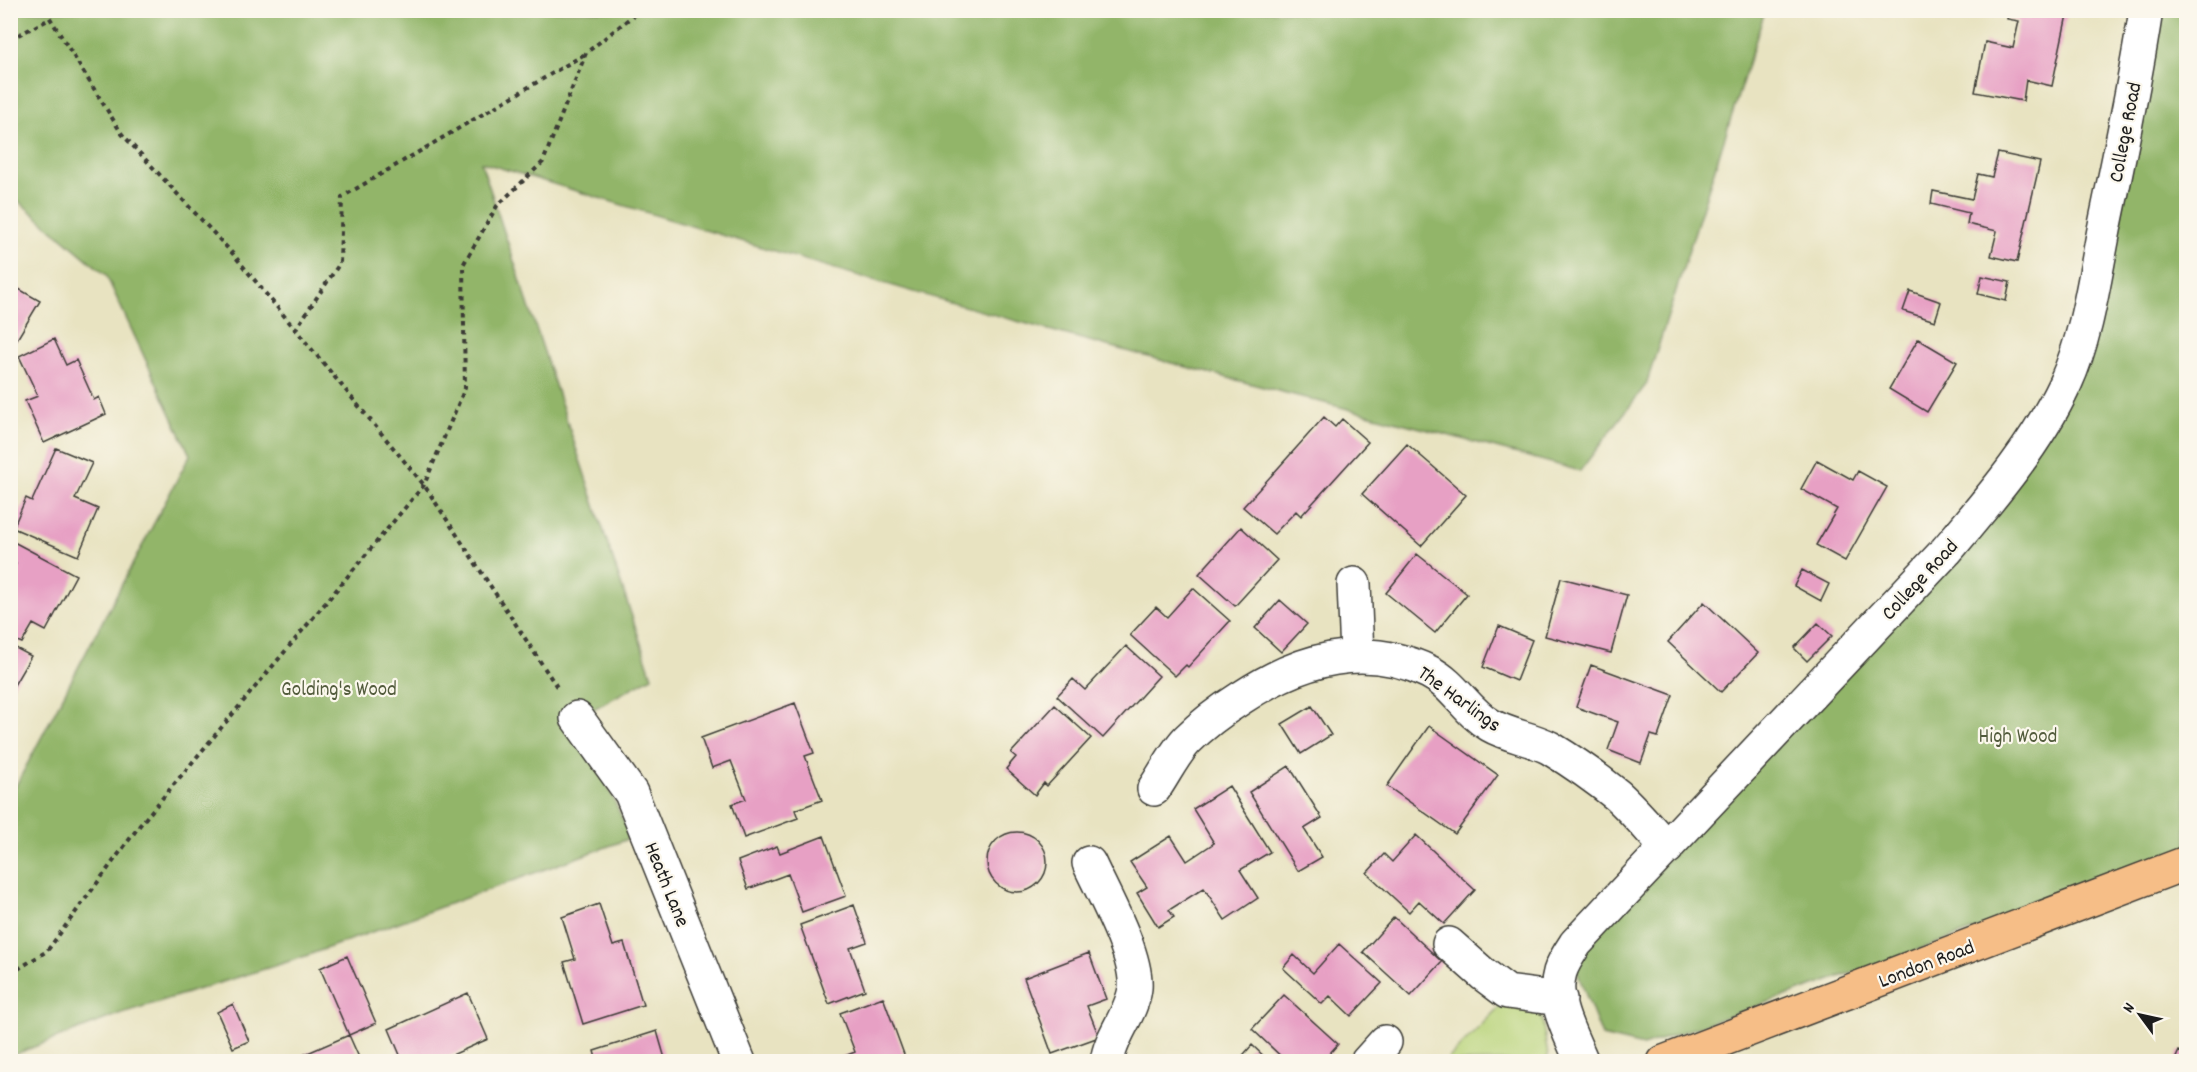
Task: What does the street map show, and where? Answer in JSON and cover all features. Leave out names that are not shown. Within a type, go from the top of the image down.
[{"type":"main road","name":"London Road","points":[[1664,1062],[2187,863]]},
{"type":"street","name":"College Road","points":[[1582,1062],[1560,1007],[1558,983],[1560,972],[1576,943],[1946,551],[2002,486],[2065,384],[2081,338],[2137,68],[2146,10]]},
{"type":"street","points":[[1354,584],[1358,655]]},
{"type":"street","name":"The Harlings","points":[[1154,789],[1187,741],[1221,711],[1254,689],[1303,664],[1358,655],[1383,657],[1408,663],[1431,673],[1449,686],[1489,725],[1547,747],[1574,763],[1618,796],[1667,848]]},
{"type":"street","name":"Heath Lane","points":[[577,718],[631,793],[739,1062]]},
{"type":"street","points":[[1089,863],[1134,966],[1135,988],[1107,1062]]},
{"type":"street","points":[[1449,944],[1507,992],[1560,999]]},
{"type":"path","points":[[45,10],[122,134],[233,254],[424,485],[577,718]]},
{"type":"path","points":[[295,330],[340,263],[342,197],[586,53],[640,10]]},
{"type":"path","points":[[10,39],[50,19]]},
{"type":"path","points":[[10,974],[47,951],[140,825],[424,485],[465,388],[463,265],[497,206],[543,162],[586,53]]},
{"type":"green space","name":"Golding's Wood","points":[[11,11],[1765,11],[1646,385],[1580,471],[962,306],[481,162],[652,677],[577,718],[631,838],[300,958],[119,1014],[11,1056],[11,795],[190,455],[106,275],[11,195]]},
{"type":"green space","name":"High Wood","points":[[2159,11],[2186,11],[2186,850],[2031,910],[1643,1046],[1602,1036],[1572,959],[1950,564],[2067,360]]},
{"type":"green space","points":[[1510,999],[1541,1013],[1548,1056],[1546,1061],[1445,1062],[1504,1002]]},
{"type":"building","points":[[2008,10],[2068,10],[2052,86],[2026,80],[2023,101],[1975,92],[1985,42],[2013,48],[2019,21],[2007,19]]},
{"type":"building","points":[[1998,153],[2040,162],[2017,262],[1991,256],[1997,231],[1967,224],[1969,213],[1931,204],[1933,191],[1972,199],[1978,174],[1992,177]]},
{"type":"building","points":[[1982,276],[2010,282],[2006,301],[1978,294]]},
{"type":"building","points":[[10,284],[40,301],[10,351]]},
{"type":"building","points":[[1910,291],[1941,302],[1935,321],[1903,311]]},
{"type":"building","points":[[54,339],[66,365],[76,360],[94,400],[99,397],[106,414],[44,443],[25,401],[38,396],[19,356]]},
{"type":"building","points":[[1918,339],[1957,362],[1927,412],[1889,389]]},
{"type":"building","points":[[1324,417],[1335,427],[1342,419],[1368,442],[1301,516],[1296,511],[1274,534],[1243,507]]},
{"type":"building","points":[[1407,444],[1466,495],[1421,546],[1362,494]]},
{"type":"building","points":[[56,448],[92,463],[75,499],[98,509],[78,556],[13,528],[26,498],[32,501]]},
{"type":"building","points":[[1817,460],[1853,480],[1858,471],[1887,487],[1845,561],[1816,545],[1837,509],[1801,489]]},
{"type":"building","points":[[1241,527],[1277,560],[1235,606],[1199,574]]},
{"type":"building","points":[[10,540],[76,575],[46,631],[33,624],[22,643],[10,638],[10,573],[16,564],[10,561]]},
{"type":"building","points":[[1417,554],[1467,594],[1435,633],[1386,593]]},
{"type":"building","points":[[1802,570],[1829,584],[1821,601],[1794,586]]},
{"type":"building","points":[[1561,578],[1627,595],[1611,653],[1545,636]]},
{"type":"building","points":[[1193,588],[1230,621],[1188,667],[1186,665],[1175,676],[1130,635],[1156,607],[1167,617]]},
{"type":"building","points":[[1280,600],[1307,624],[1281,652],[1255,628]]},
{"type":"building","points":[[1704,602],[1758,653],[1721,692],[1668,642]]},
{"type":"building","points":[[1818,623],[1832,636],[1807,661],[1794,648]]},
{"type":"building","points":[[1499,626],[1532,640],[1516,681],[1483,667]]},
{"type":"building","points":[[10,645],[31,656],[10,692]]},
{"type":"building","points":[[1126,646],[1159,676],[1103,738],[1057,696],[1073,679],[1085,690]]},
{"type":"building","points":[[1591,665],[1673,695],[1658,737],[1651,735],[1641,763],[1608,750],[1618,722],[1576,707]]},
{"type":"building","points":[[795,703],[814,753],[805,756],[822,800],[795,810],[798,818],[744,838],[732,804],[746,799],[731,761],[712,768],[701,738]]},
{"type":"building","points":[[1055,705],[1091,738],[1047,786],[1044,783],[1035,795],[1006,769],[1016,757],[1011,753]]},
{"type":"building","points":[[1312,706],[1331,735],[1301,754],[1282,724]]},
{"type":"building","points":[[1429,726],[1498,775],[1455,834],[1387,786]]},
{"type":"building","points":[[1289,766],[1322,818],[1304,829],[1322,857],[1298,871],[1249,792]]},
{"type":"building","points":[[1229,786],[1270,852],[1240,870],[1258,898],[1225,920],[1204,888],[1169,910],[1174,917],[1158,927],[1137,893],[1147,887],[1130,862],[1171,836],[1187,861],[1214,843],[1193,809]]},
{"type":"building","points":[[1017,832],[1034,837],[1042,845],[1047,862],[1042,879],[1034,887],[1017,892],[1000,887],[992,879],[987,862],[992,845],[1000,837]]},
{"type":"building","points":[[1416,835],[1475,890],[1444,924],[1419,901],[1409,912],[1367,873],[1384,854],[1392,862]]},
{"type":"building","points":[[824,836],[846,896],[802,912],[788,874],[748,889],[738,861],[777,846],[780,853]]},
{"type":"building","points":[[599,904],[613,946],[624,943],[643,1005],[583,1024],[564,962],[575,959],[562,917]]},
{"type":"building","points":[[854,905],[867,942],[850,948],[865,990],[829,1004],[800,925]]},
{"type":"building","points":[[1394,917],[1442,962],[1411,996],[1363,952]]},
{"type":"building","points":[[1339,944],[1382,983],[1351,1016],[1330,996],[1322,1004],[1283,968],[1294,955],[1313,973]]},
{"type":"building","points":[[1089,953],[1106,999],[1087,1006],[1099,1037],[1052,1054],[1024,978]]},
{"type":"building","points":[[347,956],[376,1023],[349,1035],[320,968]]},
{"type":"building","points":[[468,993],[488,1039],[443,1059],[445,1062],[403,1062],[389,1029]]},
{"type":"building","points":[[1284,995],[1338,1044],[1322,1062],[1287,1062],[1252,1029]]},
{"type":"building","points":[[883,997],[905,1057],[893,1062],[829,1062],[855,1052],[840,1013]]},
{"type":"building","points":[[233,1004],[249,1041],[233,1048],[217,1012]]},
{"type":"building","points":[[657,1031],[666,1062],[597,1062],[594,1051]]},
{"type":"building","points":[[349,1035],[361,1062],[287,1062]]},
{"type":"building","points":[[1252,1045],[1270,1062],[1237,1062]]},
{"type":"building","points":[[2179,1051],[2186,1054],[2186,1062],[2174,1062]]}]
